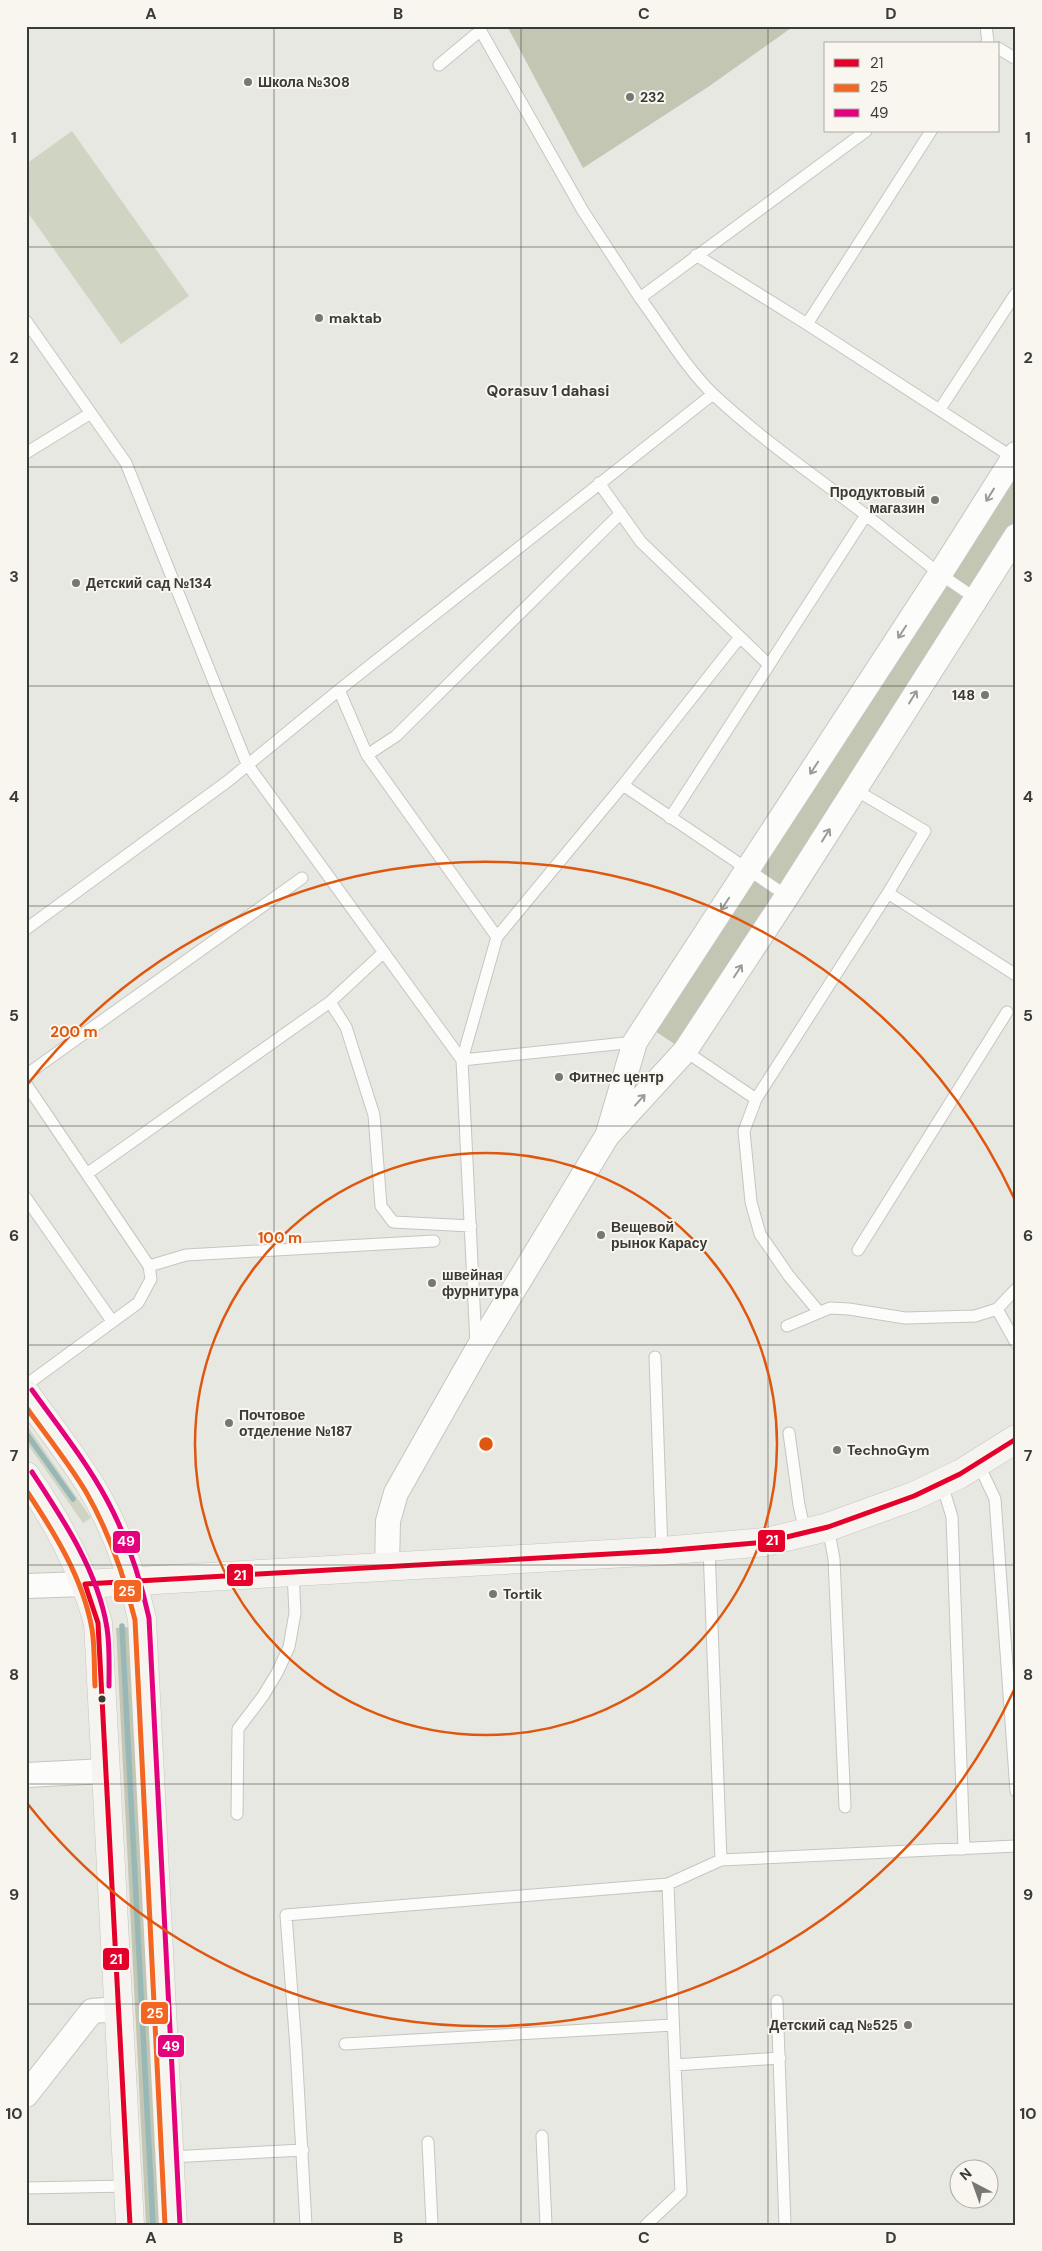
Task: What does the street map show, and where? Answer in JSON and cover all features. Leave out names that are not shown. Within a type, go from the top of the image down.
[{"type":"main road","points":[[26,1394],[92,1488],[108,1518],[133,1581],[142,1619],[173,2225]]},
{"type":"main road","points":[[85,1584],[662,1551],[766,1542],[816,1531],[886,1508],[942,1484],[1016,1439]]},
{"type":"main road","points":[[26,1476],[55,1519],[85,1584],[98,1623],[130,2225]]},
{"type":"street","points":[[607,1136],[635,1042],[1015,457]]},
{"type":"street","points":[[387,1567],[388,1521],[396,1493],[476,1350],[607,1136],[685,1051],[787,896],[1016,536]]},
{"type":"street","points":[[26,1586],[85,1584]]},
{"type":"street","points":[[26,1775],[106,1771]]},
{"type":"street","points":[[26,2095],[92,2011],[119,2009]]},
{"type":"lane","points":[[986,26],[990,42]]},
{"type":"lane","points":[[439,65],[480,28],[583,211],[640,298],[713,394],[940,574],[975,598]]},
{"type":"lane","points":[[1000,50],[1016,59]]},
{"type":"lane","points":[[640,298],[865,132]]},
{"type":"lane","points":[[807,324],[930,132]]},
{"type":"lane","points":[[696,255],[1015,457]]},
{"type":"lane","points":[[940,409],[1016,293]]},
{"type":"lane","points":[[26,320],[126,463],[247,764],[462,1060]]},
{"type":"lane","points":[[26,928],[228,781],[339,690],[713,394]]},
{"type":"lane","points":[[26,453],[91,413]]},
{"type":"lane","points":[[600,483],[641,542],[769,666]]},
{"type":"lane","points":[[367,755],[396,736],[622,513]]},
{"type":"lane","points":[[670,818],[866,516]]},
{"type":"lane","points":[[476,1350],[462,1060],[497,938],[623,786],[740,637]]},
{"type":"lane","points":[[339,690],[367,755],[497,938]]},
{"type":"lane","points":[[623,786],[787,896]]},
{"type":"lane","points":[[820,1312],[789,1276],[760,1234],[751,1202],[744,1131],[756,1099],[888,893],[925,831],[854,790]]},
{"type":"lane","points":[[26,1075],[302,878]]},
{"type":"lane","points":[[888,893],[1016,976]]},
{"type":"lane","points":[[88,1173],[330,1002],[384,952]]},
{"type":"lane","points":[[330,1002],[346,1027],[374,1114],[381,1206],[393,1222],[471,1226]]},
{"type":"lane","points":[[858,1250],[1007,1012]]},
{"type":"lane","points":[[462,1060],[635,1042]]},
{"type":"lane","points":[[685,1051],[756,1099]]},
{"type":"lane","points":[[26,1084],[88,1173],[148,1266],[151,1279],[138,1303],[26,1385]]},
{"type":"lane","points":[[26,1198],[112,1321]]},
{"type":"lane","points":[[148,1266],[186,1255],[434,1241]]},
{"type":"lane","points":[[787,1326],[830,1308],[849,1309],[905,1318],[975,1316],[997,1309],[1016,1290]]},
{"type":"lane","points":[[997,1309],[1016,1343]]},
{"type":"lane","points":[[656,1357],[662,1551]]},
{"type":"lane","points":[[789,1433],[798,1505],[834,1559],[845,1807]]},
{"type":"lane","points":[[978,1463],[995,1500],[1016,1790]]},
{"type":"lane","points":[[942,1484],[952,1517],[964,1849]]},
{"type":"lane","points":[[709,1548],[721,1860]]},
{"type":"lane","points":[[237,1814],[238,1729],[263,1696],[289,1648],[295,1613],[294,1572]]},
{"type":"lane","points":[[306,2225],[303,2150],[286,1915],[668,1884],[721,1860],[1016,1846]]},
{"type":"lane","points":[[646,2225],[681,2192],[668,1884]]},
{"type":"lane","points":[[777,2001],[785,2225]]},
{"type":"lane","points":[[345,2044],[673,2025]]},
{"type":"lane","points":[[675,2065],[780,2058]]},
{"type":"lane","points":[[542,2136],[546,2225]]},
{"type":"lane","points":[[428,2142],[432,2225]]},
{"type":"lane","points":[[170,2157],[303,2150]]},
{"type":"lane","points":[[26,2188],[128,2186]]},
{"type":"green space","name":"232","points":[[507,26],[794,26],[708,87],[583,168]]},
{"type":"green space","points":[[72,131],[189,296],[121,344],[26,210],[26,164]]},
{"type":"green space","points":[[1016,454],[1016,536],[685,1051],[646,1025]]},
{"type":"green space","points":[[26,1424],[91,1518],[83,1523],[26,1442]]},
{"type":"green space","points":[[129,1627],[159,2225],[146,2225],[116,1628]]},
{"type":"waterway","points":[[26,1433],[73,1499]]},
{"type":"waterway","points":[[122,1626],[153,2225]]},
{"type":"transit line","name":"49","points":[[32,1390],[81,1458],[107,1500],[121,1528],[132,1557],[149,1618],[180,2225]]},
{"type":"transit line","name":"25","points":[[26,1407],[72,1470],[94,1507],[115,1554],[135,1620],[165,2225]]},
{"type":"transit line","name":"21","points":[[130,2225],[98,1623],[85,1584],[662,1551],[766,1542],[828,1527],[914,1496],[960,1474],[1016,1439]]},
{"type":"transit line","name":"49","points":[[32,1472],[78,1546],[96,1586],[108,1635],[109,1686]]},
{"type":"transit line","name":"25","points":[[26,1490],[57,1539],[82,1592],[92,1629],[95,1686]]},
{"type":"place","name":"Школа №308","points":[[248,82]]},
{"type":"place","name":"232","points":[[630,97]]},
{"type":"place","name":"maktab","points":[[319,318]]},
{"type":"place","name":"Продуктовый магазин","points":[[935,500]]},
{"type":"place","name":"Детский сад №134","points":[[76,583]]},
{"type":"place","name":"148","points":[[985,695]]},
{"type":"place","name":"Фитнес центр","points":[[559,1077]]},
{"type":"place","name":"Вещевой рынок Карасу","points":[[601,1235]]},
{"type":"place","name":"швейная фурнитура","points":[[432,1283]]},
{"type":"place","name":"Почтовое отделение №187","points":[[229,1423]]},
{"type":"place","name":"TechnoGym","points":[[837,1450]]},
{"type":"place","name":"Tortik","points":[[493,1594]]},
{"type":"place","name":"Детский сад №525","points":[[908,2025]]},
{"type":"district","name":"Qorasuv 1 dahasi","points":[[548,391]]}]
